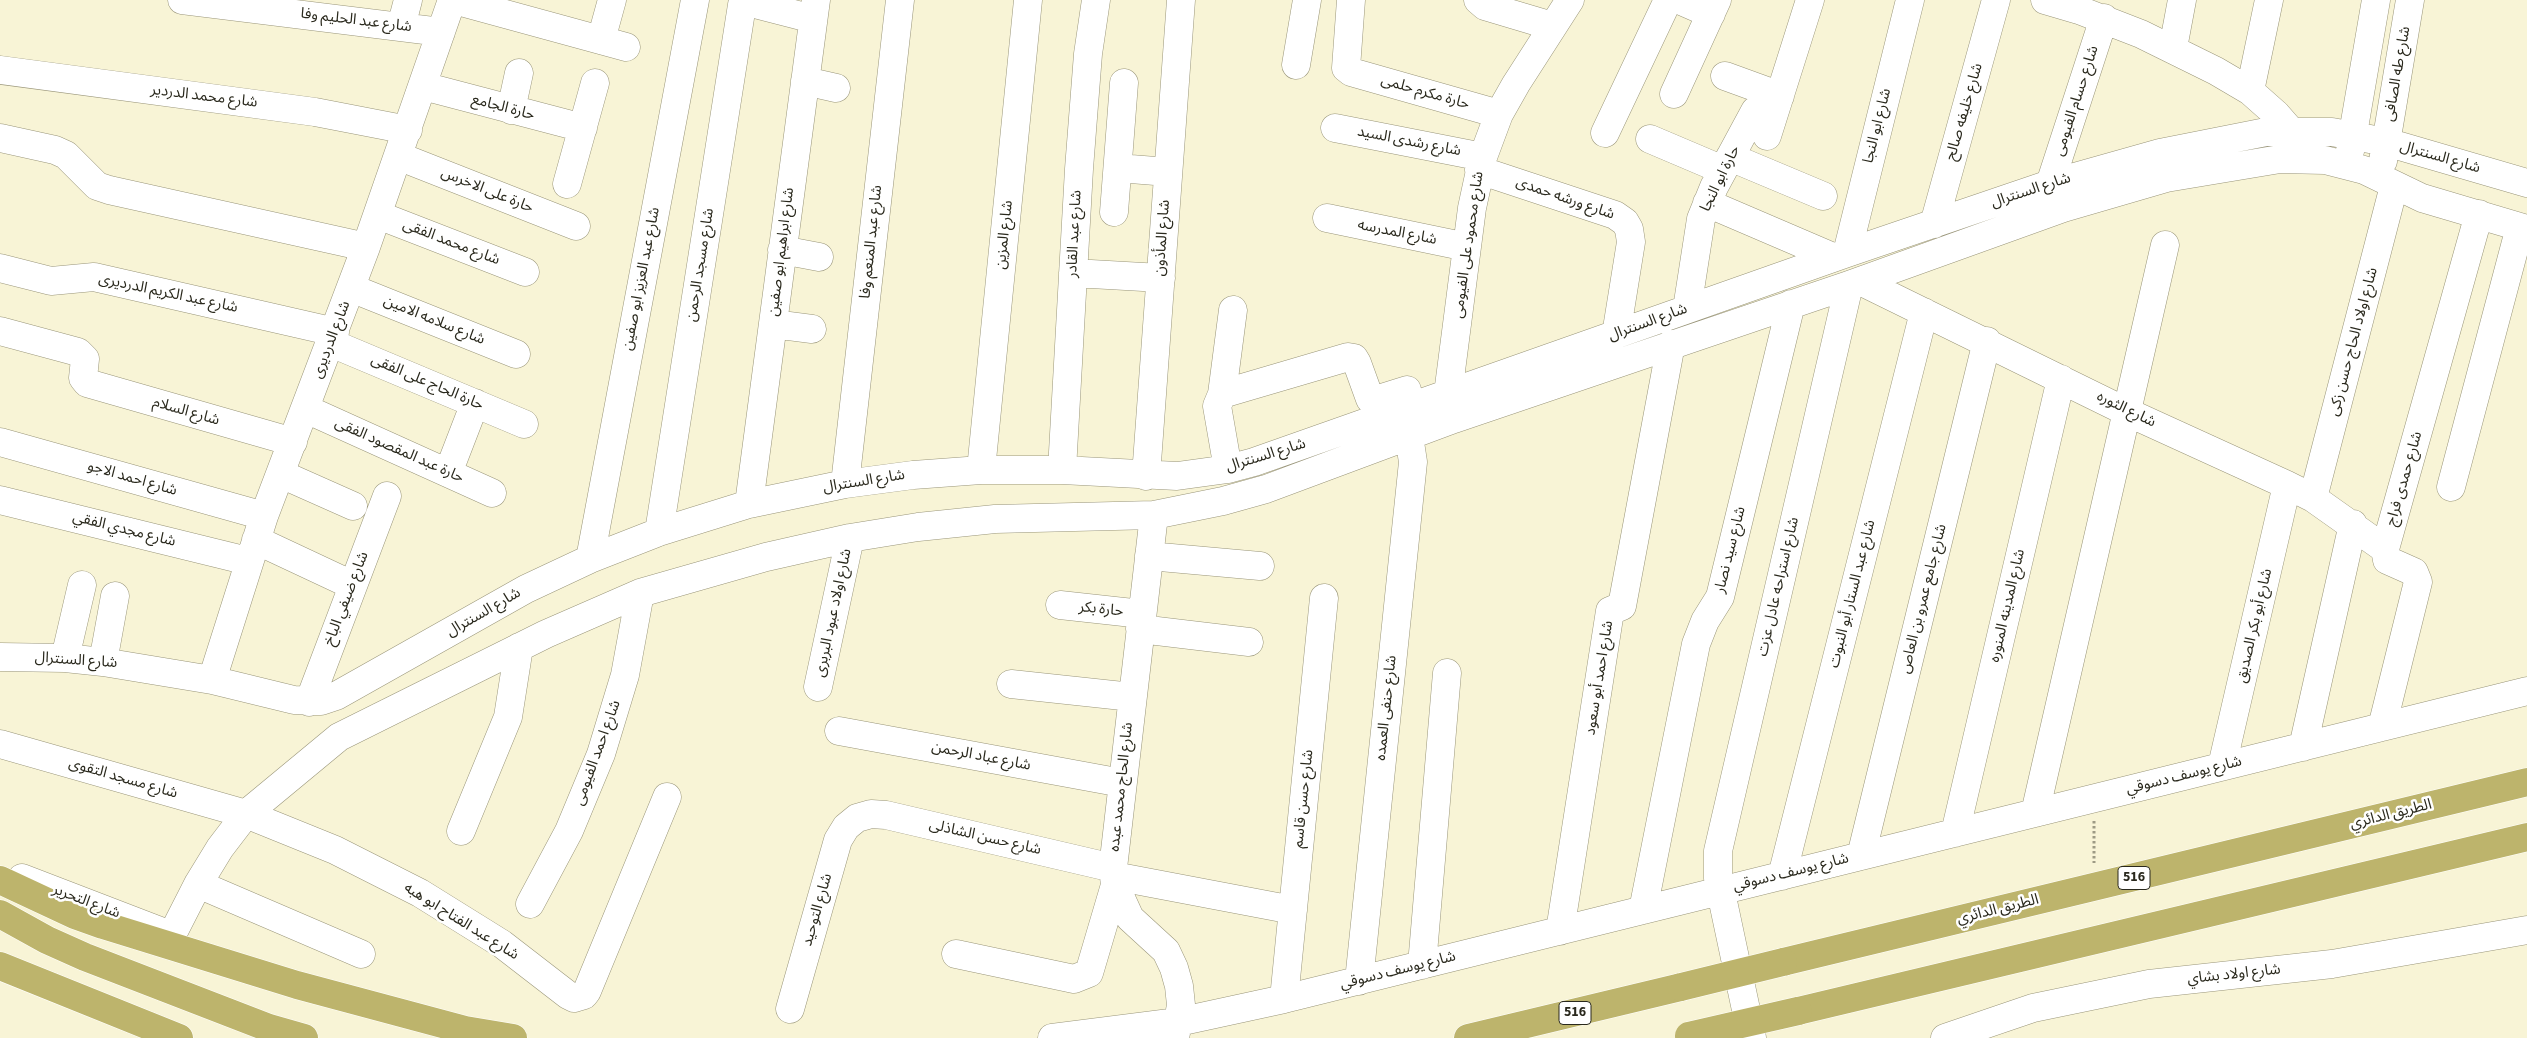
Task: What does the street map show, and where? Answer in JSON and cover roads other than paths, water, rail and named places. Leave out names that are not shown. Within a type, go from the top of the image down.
[{"type":"highway","name":"الطريق الدائري","points":[[1468,1038],[2527,782]]},
{"type":"highway","points":[[1686,1037],[2527,837]]},
{"type":"highway","points":[[0,880],[82,918],[223,962],[388,1010],[465,1030],[513,1038]]},
{"type":"highway","points":[[0,914],[47,940],[85,957],[269,1028],[304,1038]]},
{"type":"highway","points":[[0,966],[179,1038]]},
{"type":"street","name":"شارع عبد الحليم وفا","points":[[182,0],[275,5],[441,32]]},
{"type":"street","points":[[401,27],[408,0]]},
{"type":"street","points":[[453,0],[613,43],[612,0]]},
{"type":"street","name":"شارع الدرديرى","points":[[212,680],[256,539],[378,215],[453,0]]},
{"type":"street","name":"شارع عبد العزيز ابو صفين","points":[[590,559],[695,0]]},
{"type":"street","name":"شارع عبد المنعم وفا","points":[[845,484],[900,0]]},
{"type":"street","name":"شارع المزين","points":[[981,470],[1028,0]]},
{"type":"street","name":"شارع عبد القادر","points":[[1062,470],[1081,140],[1096,0]]},
{"type":"street","name":"شارع المأذون","points":[[1146,476],[1181,0]]},
{"type":"street","points":[[1296,65],[1307,0]]},
{"type":"street","name":"حارة مكرم حلمى","points":[[1351,0],[1345,63],[1346,68],[1351,72],[1499,114]]},
{"type":"street","points":[[1478,0],[1485,6],[1552,26]]},
{"type":"street","name":"شارع محمود على الفيومى","points":[[1448,394],[1467,247],[1481,163],[1499,114],[1552,26],[1570,0]]},
{"type":"street","points":[[1604,133],[1668,0]]},
{"type":"street","points":[[1674,94],[1714,7],[1679,0]]},
{"type":"street","points":[[1767,136],[1810,0]]},
{"type":"street","name":"شارع ابو النجا","points":[[1840,255],[1910,0]]},
{"type":"street","name":"شارع خليفه صالح","points":[[1934,224],[1996,0]]},
{"type":"street","points":[[2045,0],[2088,9],[2173,48],[2250,91],[2276,114],[2290,130]]},
{"type":"street","points":[[2173,48],[2182,0]]},
{"type":"street","points":[[2250,91],[2269,0]]},
{"type":"street","points":[[2348,165],[2376,0]]},
{"type":"street","name":"شارع طه الصافى","points":[[2387,181],[2386,142],[2410,0]]},
{"type":"street","name":"شارع مسجد الرحمن","points":[[659,532],[742,5],[747,2],[815,10]]},
{"type":"street","name":"شارع حسام الفيومى","points":[[2050,184],[2088,9]]},
{"type":"street","name":"شارع ابراهيم ابو صفين","points":[[749,504],[815,10]]},
{"type":"street","name":"شارع محمد الدردير","points":[[0,70],[316,112],[408,130]]},
{"type":"street","points":[[511,110],[519,73]]},
{"type":"street","points":[[1725,76],[1780,96]]},
{"type":"street","points":[[805,81],[836,88]]},
{"type":"street","points":[[567,184],[595,83]]},
{"type":"street","points":[[1114,212],[1124,83]]},
{"type":"street","name":"حارة الجامع","points":[[423,86],[583,128]]},
{"type":"street","name":"حارة ابو النجا","points":[[1687,309],[1701,219],[1707,202],[1755,111]]},
{"type":"street","name":"شارع رشدى السيد","points":[[1335,128],[1481,163]]},
{"type":"street","name":"شارع السنترال","points":[[0,657],[65,658],[104,662],[212,680],[294,700],[315,702],[336,696],[526,588],[590,559],[659,532],[749,504],[845,484],[913,475],[981,470],[1062,470],[1146,476],[1177,476],[1228,469],[1254,462],[1840,255],[2050,184],[2160,153],[2258,133],[2290,130],[2353,134],[2527,183]]},
{"type":"street","points":[[0,138],[55,150],[66,155],[97,186],[110,190],[366,247]]},
{"type":"street","points":[[1650,139],[1823,196]]},
{"type":"street","name":"حارة على الاخرس","points":[[398,156],[576,226]]},
{"type":"street","name":"شارع السنترال","points":[[172,935],[198,884],[220,848],[246,814],[339,737],[519,647],[640,593],[766,557],[850,538],[918,527],[995,519],[1167,513],[1266,489],[1409,436],[1672,344],[1855,283],[2063,208],[2166,178],[2280,159],[2325,160],[2348,165],[2422,198],[2524,228]]},
{"type":"street","name":"شارع ورشه حمدى","points":[[1481,163],[1615,215],[1625,222],[1629,229],[1631,242],[1616,335]]},
{"type":"street","points":[[1118,168],[1168,172]]},
{"type":"street","name":"شارع اولاد الحاج حسن زكى","points":[[2313,498],[2387,181]]},
{"type":"street","points":[[1707,202],[1840,255]]},
{"type":"street","name":"شارع حمدى فراج","points":[[2386,549],[2479,214]]},
{"type":"street","name":"شارع محمد الفقى","points":[[378,215],[525,272]]},
{"type":"street","name":"شارع المدرسه","points":[[1327,218],[1467,247]]},
{"type":"street","points":[[2451,487],[2524,228]]},
{"type":"street","points":[[2035,813],[2164,245]]},
{"type":"street","points":[[782,250],[820,257]]},
{"type":"street","name":"شارع عبد الكريم الدرديرى","points":[[0,268],[51,281],[94,277],[333,337]]},
{"type":"street","points":[[1073,273],[1161,278]]},
{"type":"street","name":"شارع الثوره","points":[[1855,283],[1924,312],[2127,412],[2313,498],[2353,524],[2386,549]]},
{"type":"street","name":"شارع استراحه عادل عزت","points":[[1752,1038],[1716,864],[1855,283]]},
{"type":"street","name":"شارع سلامه الامين","points":[[351,288],[516,354]]},
{"type":"street","name":"شارع سيد نصار","points":[[1643,910],[1696,644],[1705,621],[1720,597],[1791,304]]},
{"type":"street","points":[[1228,469],[1217,406],[1222,394],[1233,310]]},
{"type":"street","name":"شارع عبد الستار أبو النبوت","points":[[1782,876],[1924,312]]},
{"type":"street","points":[[773,324],[812,329]]},
{"type":"street","name":"شارع السلام","points":[[0,331],[78,352],[85,359],[82,378],[86,383],[293,442]]},
{"type":"street","name":"حارة الحاج على الفقى","points":[[333,337],[524,424]]},
{"type":"street","name":"شارع جامع عمرو بن العاص","points":[[1861,856],[1987,342]]},
{"type":"street","name":"شارع احمد أبو سعود","points":[[1560,931],[1610,612],[1622,606],[1672,344]]},
{"type":"street","points":[[1222,394],[1348,357],[1354,358],[1357,363],[1370,400],[1412,388]]},
{"type":"street","name":"شارع المدينه المنوره","points":[[1955,833],[2061,379]]},
{"type":"street","points":[[448,473],[475,403]]},
{"type":"street","name":"حارة عبد المقصود الفقى","points":[[306,409],[492,493]]},
{"type":"street","name":"شارع حنفى العمده","points":[[1358,981],[1413,462],[1409,436]]},
{"type":"street","name":"شارع احمد الاجو","points":[[0,442],[256,539]]},
{"type":"street","points":[[280,474],[353,506]]},
{"type":"street","name":"شارع الحاج محمد عبده","points":[[956,954],[1074,979],[1089,973],[1114,876],[1122,783],[1149,556],[1167,513],[1177,476]]},
{"type":"street","name":"شارع أبو بكر الصديق","points":[[2222,766],[2287,485]]},
{"type":"street","name":"شارع ضيفي الباخ","points":[[315,702],[352,585],[387,496]]},
{"type":"street","name":"شارع مجدي الفقي","points":[[0,500],[256,539]]},
{"type":"street","points":[[2303,747],[2353,524]]},
{"type":"street","name":"شارع اولاد عبود البربرى","points":[[818,687],[850,538]]},
{"type":"street","points":[[256,539],[352,585]]},
{"type":"street","points":[[2382,727],[2418,582],[2414,572],[2387,560],[2386,549]]},
{"type":"street","points":[[1149,556],[1260,566]]},
{"type":"street","points":[[65,658],[82,585]]},
{"type":"street","name":"شارع احمد الفيومى","points":[[530,904],[569,831],[601,754],[625,674],[640,593]]},
{"type":"street","points":[[104,662],[115,596]]},
{"type":"street","name":"شارع حسن قاسم","points":[[1284,999],[1324,598]]},
{"type":"street","name":"حارة بكر","points":[[1060,605],[1249,642]]},
{"type":"street","points":[[460,831],[508,717],[519,647]]},
{"type":"street","points":[[1422,965],[1447,673]]},
{"type":"street","points":[[1011,684],[1132,697]]},
{"type":"street","name":"شارع يوسف دسوقي","points":[[1052,1038],[1177,1030],[1284,999],[2527,691]]},
{"type":"street","points":[[315,702],[339,737]]},
{"type":"street","name":"شارع عباد الرحمن","points":[[839,731],[1122,783]]},
{"type":"street","name":"شارع مسجد التقوى","points":[[0,744],[246,814]]},
{"type":"street","name":"شارع عبد الفتاح ابو هبه","points":[[246,814],[335,850],[420,894],[502,944],[574,998],[584,995],[586,991],[666,798]]},
{"type":"street","name":"شارع حسن الشاذلى","points":[[857,818],[871,814],[886,815],[1114,876],[1293,910]]},
{"type":"street","name":"شارع التوحيد","points":[[790,1010],[838,840],[846,827],[857,818]]},
{"type":"street","name":"شارع التحرير","points":[[0,870],[172,935],[388,1001],[501,1024],[513,1033],[513,1038]]},
{"type":"street","points":[[1114,876],[1130,918],[1166,951],[1174,968],[1179,986],[1180,1005],[1177,1030]]},
{"type":"street","points":[[198,884],[361,954]]},
{"type":"street","name":"شارع اولاد بشاي","points":[[1945,1038],[2040,1006],[2149,984],[2332,964],[2527,930]]}]
